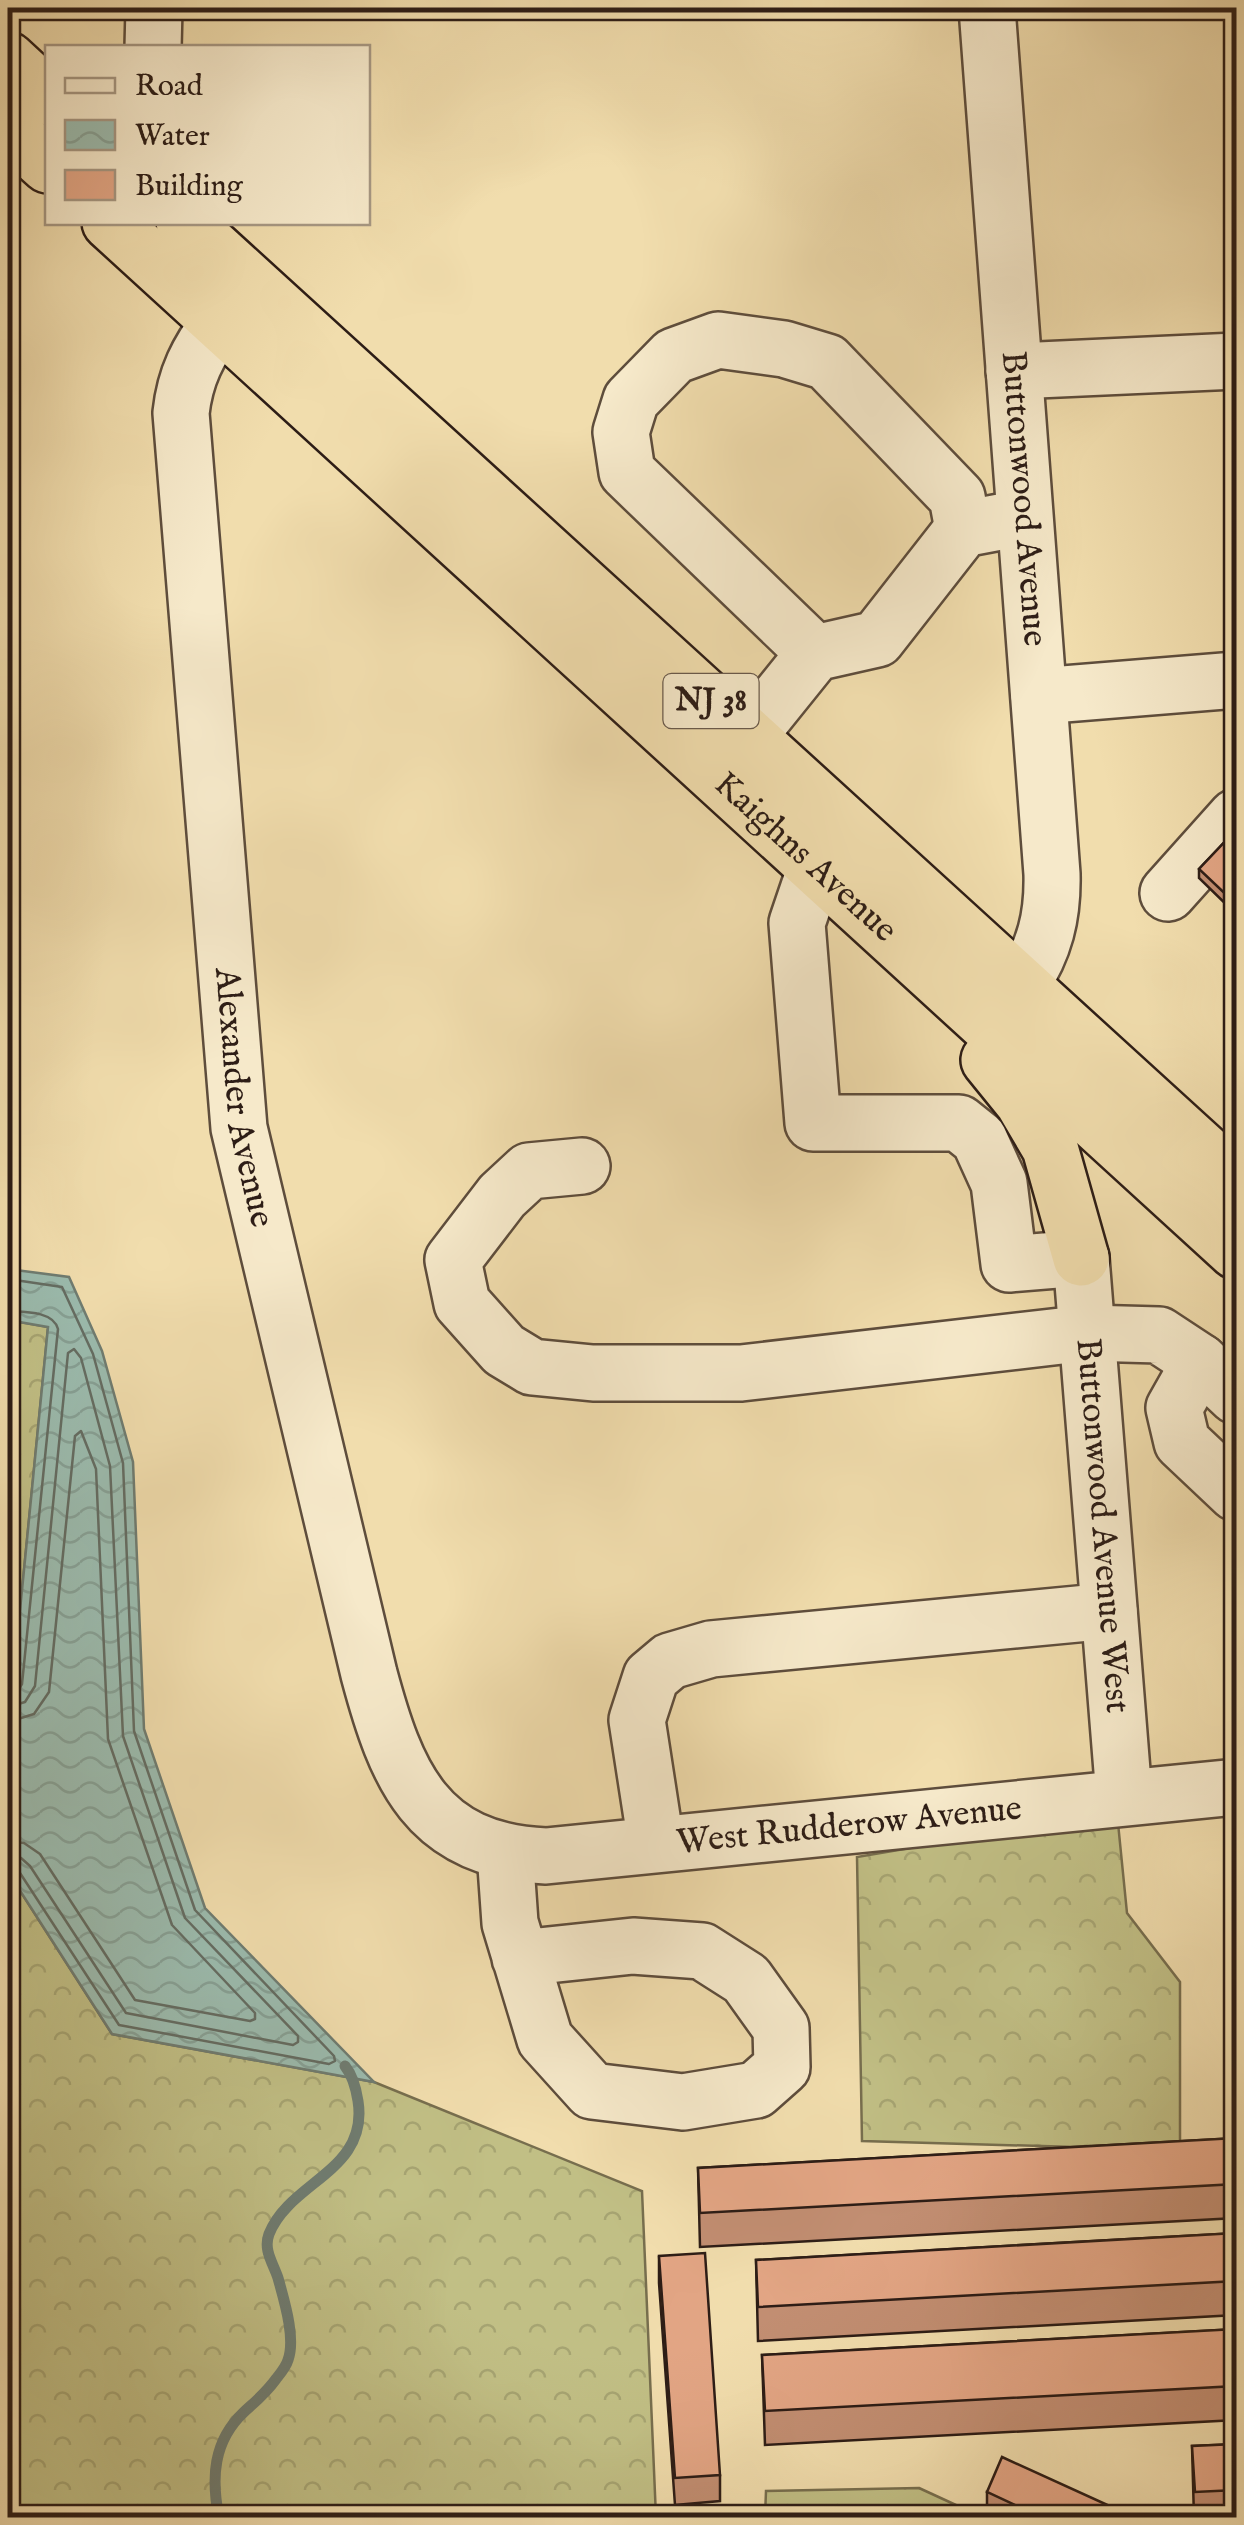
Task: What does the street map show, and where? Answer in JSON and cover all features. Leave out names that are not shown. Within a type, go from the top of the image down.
[{"type":"highway","points":[[8,60],[45,94]]},
{"type":"highway","points":[[8,129],[45,163]]},
{"type":"highway","name":"Kaighns Avenue","points":[[113,225],[1236,1252]]},
{"type":"highway","name":"Kaighns Avenue","points":[[187,225],[1236,1181]]},
{"type":"highway","points":[[880,926],[1038,1123],[1057,1169],[1081,1258]]},
{"type":"street","points":[[153,45],[154,8]]},
{"type":"street","name":"Buttonwood Avenue","points":[[987,8],[1052,901],[1042,948],[1021,985]]},
{"type":"street","name":"Alexander Avenue","points":[[220,322],[188,372],[181,413],[239,1128],[380,1714],[416,1795],[429,1811],[486,1844]]},
{"type":"street","points":[[815,652],[627,472],[621,432],[631,400],[674,356],[718,340],[784,349],[827,362],[958,498],[963,528]]},
{"type":"street","points":[[1014,370],[1236,361]]},
{"type":"street","points":[[749,736],[815,652],[878,639],[963,528],[1026,518]]},
{"type":"street","points":[[1039,696],[1236,680]]},
{"type":"street","points":[[1168,894],[1236,816]]},
{"type":"street","points":[[816,867],[797,923],[812,1123],[959,1123],[979,1139],[999,1183],[1009,1264],[1081,1258]]},
{"type":"street","points":[[582,1166],[529,1172],[502,1196],[453,1260],[462,1303],[504,1350],[532,1367],[593,1374],[740,1373],[1087,1333],[1159,1335],[1218,1379],[1174,1408],[1182,1442],[1236,1493]]},
{"type":"street","name":"Buttonwood Avenue West","points":[[1081,1258],[1124,1796]]},
{"type":"street","points":[[656,1843],[637,1720],[651,1678],[670,1660],[711,1650],[1109,1611]]},
{"type":"street","name":"West Rudderow Avenue","points":[[486,1844],[546,1856],[1236,1787]]},
{"type":"street","points":[[486,1844],[520,1958]]},
{"type":"green space","points":[[8,1320],[48,1327],[8,1732]]},
{"type":"green space","points":[[1117,1813],[1127,1913],[1180,1982],[1180,2150],[862,2141],[857,1857]]},
{"type":"green space","points":[[8,1872],[112,2034],[374,2082],[642,2191],[656,2517],[8,2517]]},
{"type":"green space","points":[[919,2488],[982,2517],[765,2517],[766,2491]]},
{"type":"water","points":[[8,1269],[69,1277],[102,1351],[133,1462],[144,1729],[205,1908],[374,2082],[112,2034],[8,1872],[8,1732],[48,1327],[8,1320]]},
{"type":"building","points":[[1236,830],[1236,904],[1199,869]]},
{"type":"building","points":[[1236,2138],[1236,2184],[700,2213],[698,2168]]},
{"type":"building","points":[[1236,2233],[1236,2281],[758,2307],[756,2260]]},
{"type":"building","points":[[705,2253],[720,2475],[675,2478],[659,2256]]},
{"type":"building","points":[[1236,2329],[1236,2386],[765,2411],[762,2355]]},
{"type":"building","points":[[1236,2444],[1236,2490],[1195,2492],[1192,2446]]},
{"type":"building","points":[[1002,2457],[1136,2518],[1043,2518],[987,2492]]},
{"type":"waterway","points":[[219,2518],[215,2475],[220,2448],[234,2423],[283,2370],[290,2351],[286,2308],[267,2240],[279,2216],[326,2174],[352,2144],[358,2125],[358,2101],[345,2066]]}]
